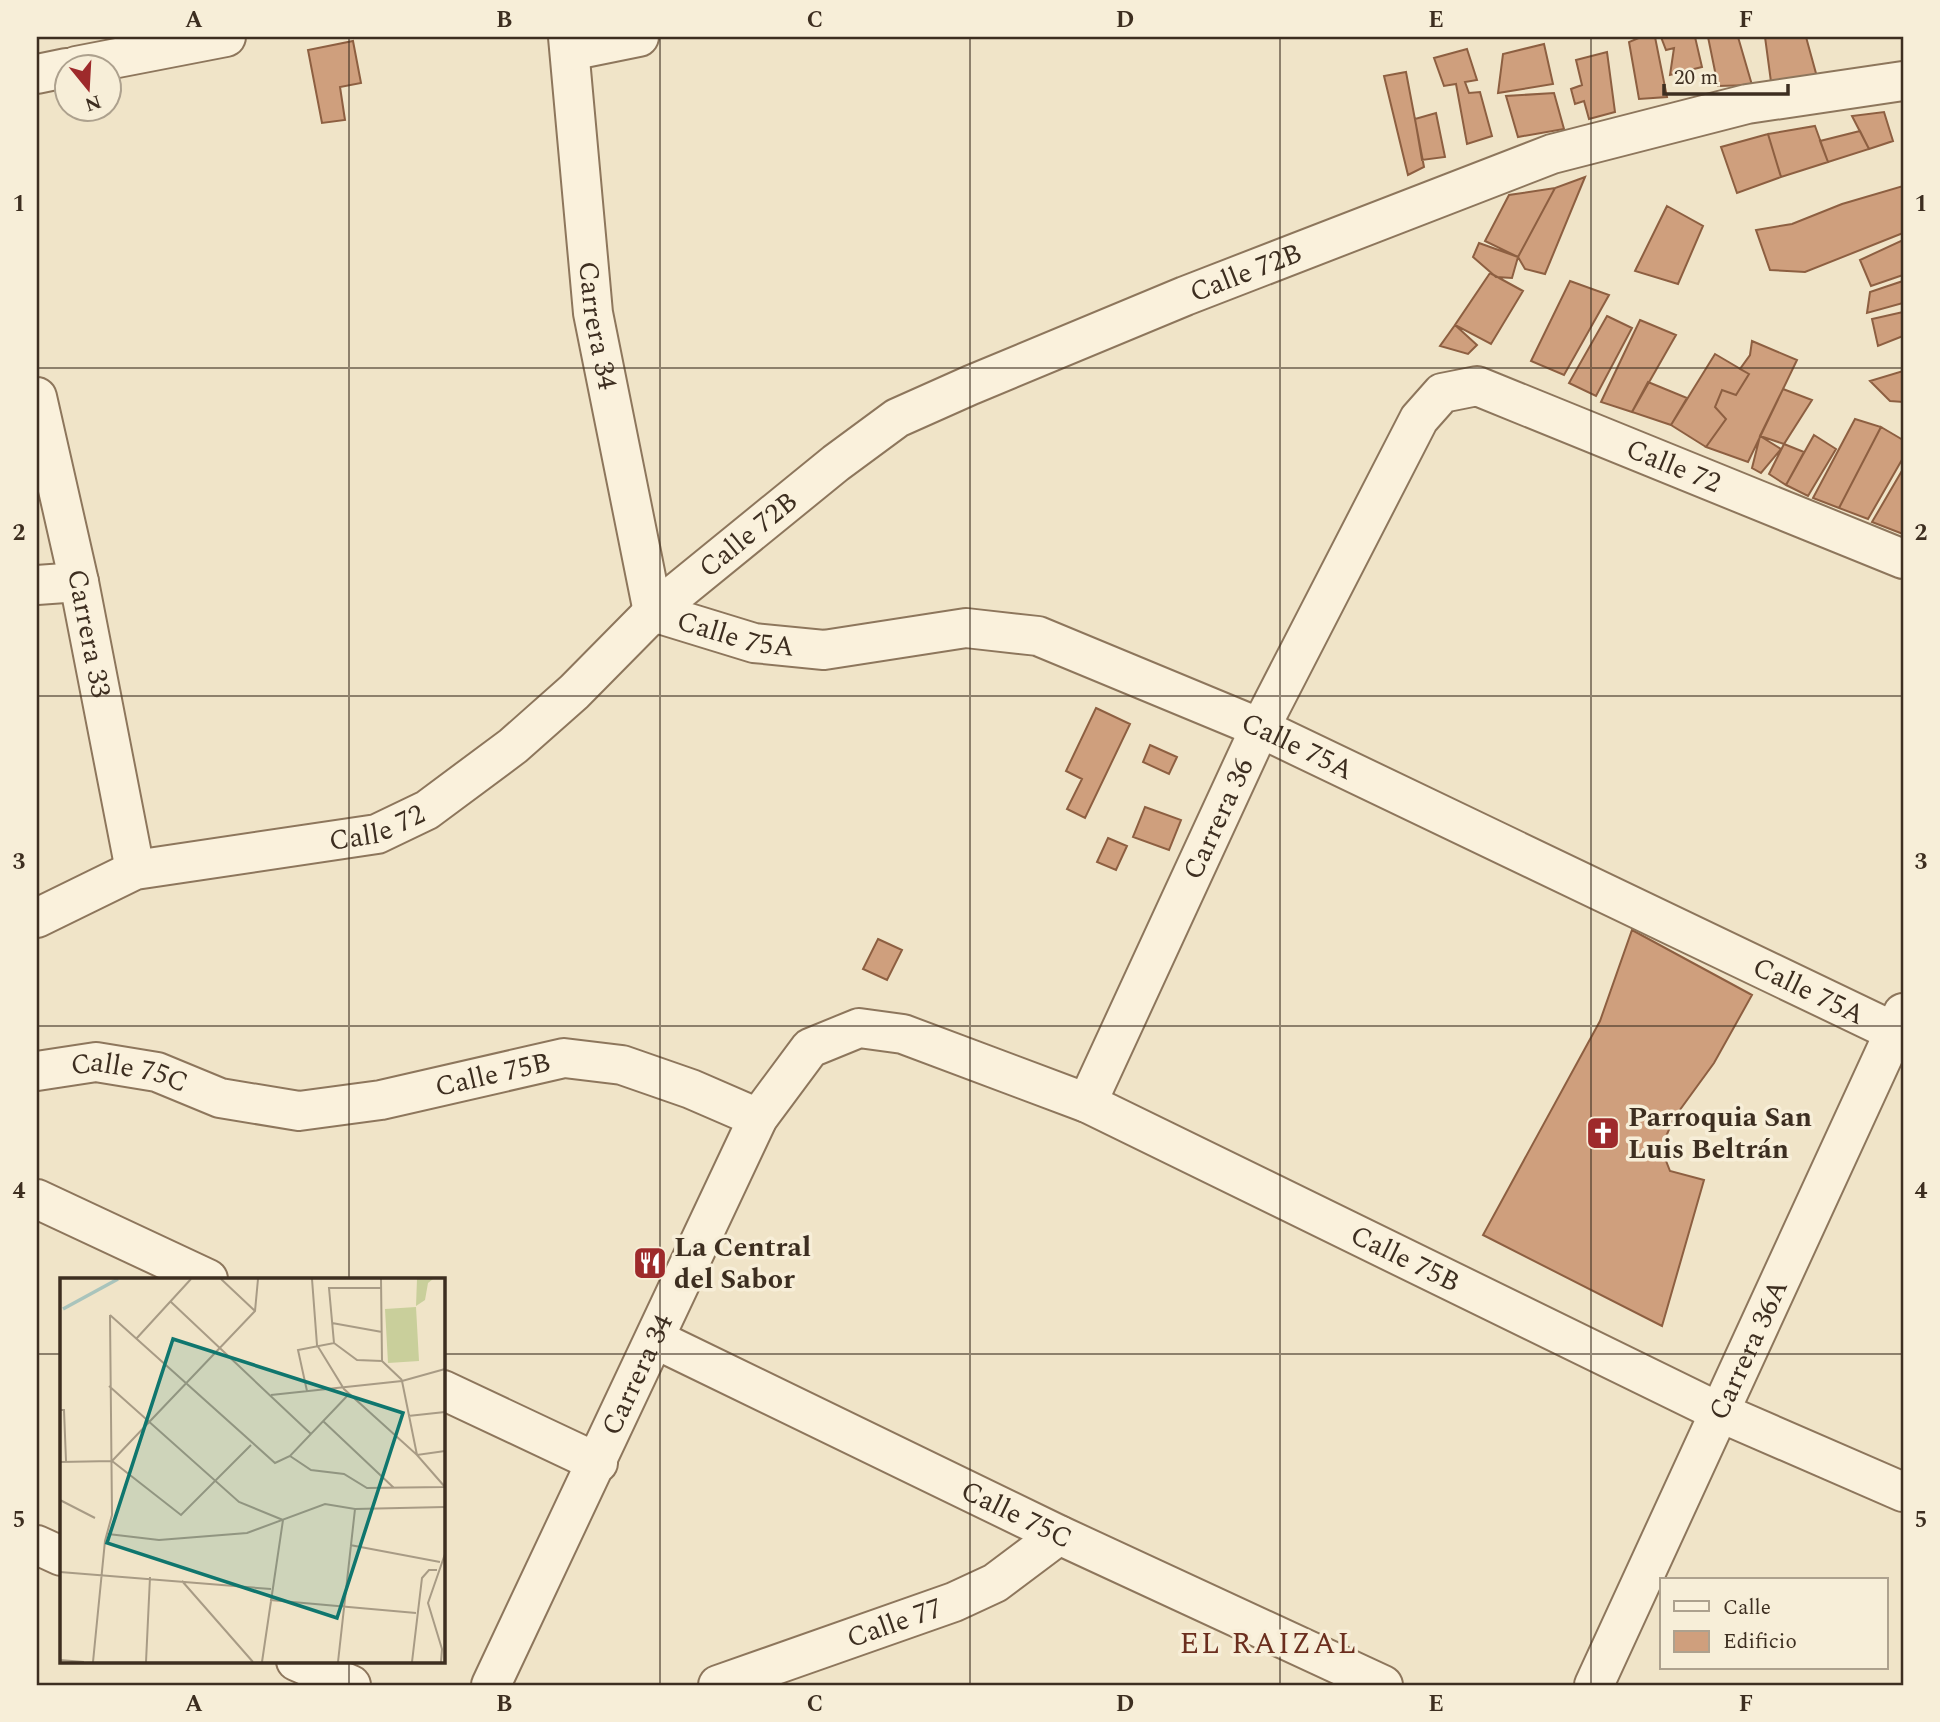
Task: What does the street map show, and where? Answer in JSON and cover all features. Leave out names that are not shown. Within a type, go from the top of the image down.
[{"type":"street","points":[[122,57],[226,37]]},
{"type":"street","points":[[569,44],[639,37]]},
{"type":"street","name":"Carrera 34","points":[[569,44],[576,154],[593,313],[653,612]]},
{"type":"street","name":"Calle 72B","points":[[653,612],[836,463],[897,418],[971,385],[1185,296],[1552,153],[1747,104],[1903,81]]},
{"type":"street","name":"Calle 72","points":[[1442,393],[1477,386],[1903,559]]},
{"type":"street","name":"Carrera 36","points":[[1087,1103],[1260,727],[1419,419],[1442,393]]},
{"type":"street","name":"Carrera 33","points":[[37,397],[79,582],[135,870]]},
{"type":"street","points":[[37,585],[79,582]]},
{"type":"street","name":"Calle 75A","points":[[653,612],[754,643],[824,649],[966,628],[1038,636],[1260,727],[1900,1027]]},
{"type":"street","name":"Calle 72","points":[[37,918],[135,870],[377,834],[427,810],[513,746],[575,692],[653,612]]},
{"type":"street","name":"Carrera 36A","points":[[1594,1685],[1900,1027]]},
{"type":"street","name":"Carrera 34","points":[[491,1685],[598,1463],[758,1118],[810,1048],[859,1028],[903,1034]]},
{"type":"street","name":"Calle 75B","points":[[903,1034],[1087,1103],[1719,1412],[1903,1492]]},
{"type":"street","name":"Calle 75B","points":[[220,1098],[299,1111],[381,1100],[565,1058],[622,1065],[691,1088],[758,1118]]},
{"type":"street","name":"Calle 75C","points":[[37,1071],[96,1062],[157,1072],[220,1098]]},
{"type":"street","points":[[37,1199],[206,1278]]},
{"type":"street","name":"Calle 75C","points":[[655,1339],[1059,1535],[1383,1685]]},
{"type":"street","points":[[444,1390],[598,1463]]},
{"type":"street","name":"Calle 77","points":[[718,1685],[800,1671],[995,1583],[1059,1535]]},
{"type":"street","points":[[37,1545],[60,1556]]},
{"type":"street","points":[[298,1662],[351,1685]]},
{"type":"building","points":[[1641,37],[1655,37],[1667,97],[1639,99],[1629,42]]},
{"type":"building","points":[[1661,37],[1695,37],[1702,67],[1670,75],[1674,48],[1666,50]]},
{"type":"building","points":[[1708,37],[1738,37],[1752,85],[1718,86]]},
{"type":"building","points":[[1765,37],[1806,37],[1817,77],[1771,82]]},
{"type":"building","points":[[353,41],[361,83],[340,87],[345,120],[322,123],[308,50]]},
{"type":"building","points":[[1544,44],[1553,84],[1498,93],[1503,54]]},
{"type":"building","points":[[1467,49],[1477,80],[1465,82],[1469,93],[1480,92],[1492,136],[1467,144],[1456,84],[1444,86],[1434,58]]},
{"type":"building","points":[[1607,52],[1615,112],[1589,119],[1584,101],[1575,104],[1571,89],[1582,85],[1576,60]]},
{"type":"building","points":[[1406,72],[1424,167],[1408,175],[1384,76]]},
{"type":"building","points":[[1554,93],[1564,129],[1518,137],[1506,96]]},
{"type":"building","points":[[1884,112],[1893,141],[1869,149],[1852,116]]},
{"type":"building","points":[[1436,113],[1445,157],[1422,160],[1415,119]]},
{"type":"building","points":[[1815,126],[1828,162],[1781,177],[1768,134]]},
{"type":"building","points":[[1860,131],[1869,149],[1828,162],[1820,141]]},
{"type":"building","points":[[1768,134],[1781,177],[1737,193],[1721,147]]},
{"type":"building","points":[[1585,177],[1545,274],[1525,269],[1518,257],[1555,188]]},
{"type":"building","points":[[1903,186],[1903,233],[1805,272],[1770,270],[1756,230],[1792,224],[1842,204]]},
{"type":"building","points":[[1555,188],[1518,257],[1485,241],[1509,195]]},
{"type":"building","points":[[1667,206],[1703,226],[1678,284],[1635,271]]},
{"type":"building","points":[[1903,240],[1903,275],[1871,286],[1860,260]]},
{"type":"building","points":[[1479,243],[1518,257],[1512,278],[1496,277],[1473,257]]},
{"type":"building","points":[[1490,273],[1523,291],[1491,344],[1455,325]]},
{"type":"building","points":[[1570,281],[1609,295],[1564,375],[1531,361]]},
{"type":"building","points":[[1903,281],[1903,303],[1867,313],[1870,292]]},
{"type":"building","points":[[1903,312],[1903,336],[1878,346],[1872,319]]},
{"type":"building","points":[[1607,316],[1632,328],[1596,396],[1569,383]]},
{"type":"building","points":[[1640,320],[1676,335],[1632,412],[1601,402]]},
{"type":"building","points":[[1455,325],[1477,345],[1468,354],[1440,346]]},
{"type":"building","points":[[1752,341],[1797,360],[1748,462],[1706,447],[1726,419],[1715,407],[1722,390],[1736,395],[1749,374],[1740,369],[1750,355]]},
{"type":"building","points":[[1715,354],[1749,374],[1736,395],[1722,390],[1715,407],[1726,419],[1706,447],[1671,425]]},
{"type":"building","points":[[1903,371],[1903,402],[1890,401],[1870,381]]},
{"type":"building","points":[[1648,382],[1687,398],[1671,425],[1632,412]]},
{"type":"building","points":[[1783,389],[1812,400],[1784,444],[1760,436]]},
{"type":"building","points":[[1855,419],[1881,427],[1839,508],[1813,498]]},
{"type":"building","points":[[1881,427],[1903,440],[1903,458],[1868,519],[1839,508]]},
{"type":"building","points":[[1814,435],[1836,449],[1808,496],[1786,485]]},
{"type":"building","points":[[1760,436],[1781,449],[1761,473],[1752,468]]},
{"type":"building","points":[[1784,444],[1804,452],[1786,485],[1769,474]]},
{"type":"building","points":[[1903,469],[1903,534],[1872,522]]},
{"type":"building","points":[[1096,708],[1130,724],[1085,818],[1067,809],[1082,779],[1066,771]]},
{"type":"building","points":[[1150,745],[1177,757],[1169,774],[1143,762]]},
{"type":"building","points":[[1145,807],[1181,820],[1169,850],[1133,837]]},
{"type":"building","points":[[1108,838],[1127,846],[1116,870],[1097,862]]},
{"type":"building","name":"Parroquia San Luis Beltrán","points":[[1632,930],[1752,995],[1714,1063],[1674,1118],[1661,1148],[1670,1171],[1704,1180],[1662,1326],[1483,1235],[1600,1021]]},
{"type":"building","points":[[878,939],[902,950],[887,980],[863,969]]},
{"type":"place","name":"Parroquia San Luis Beltrán","points":[[1603,1133]]},
{"type":"place","name":"La Central del Sabor","points":[[650,1263]]},
{"type":"district","name":"EL RAIZAL","points":[[1269,1644]]}]
